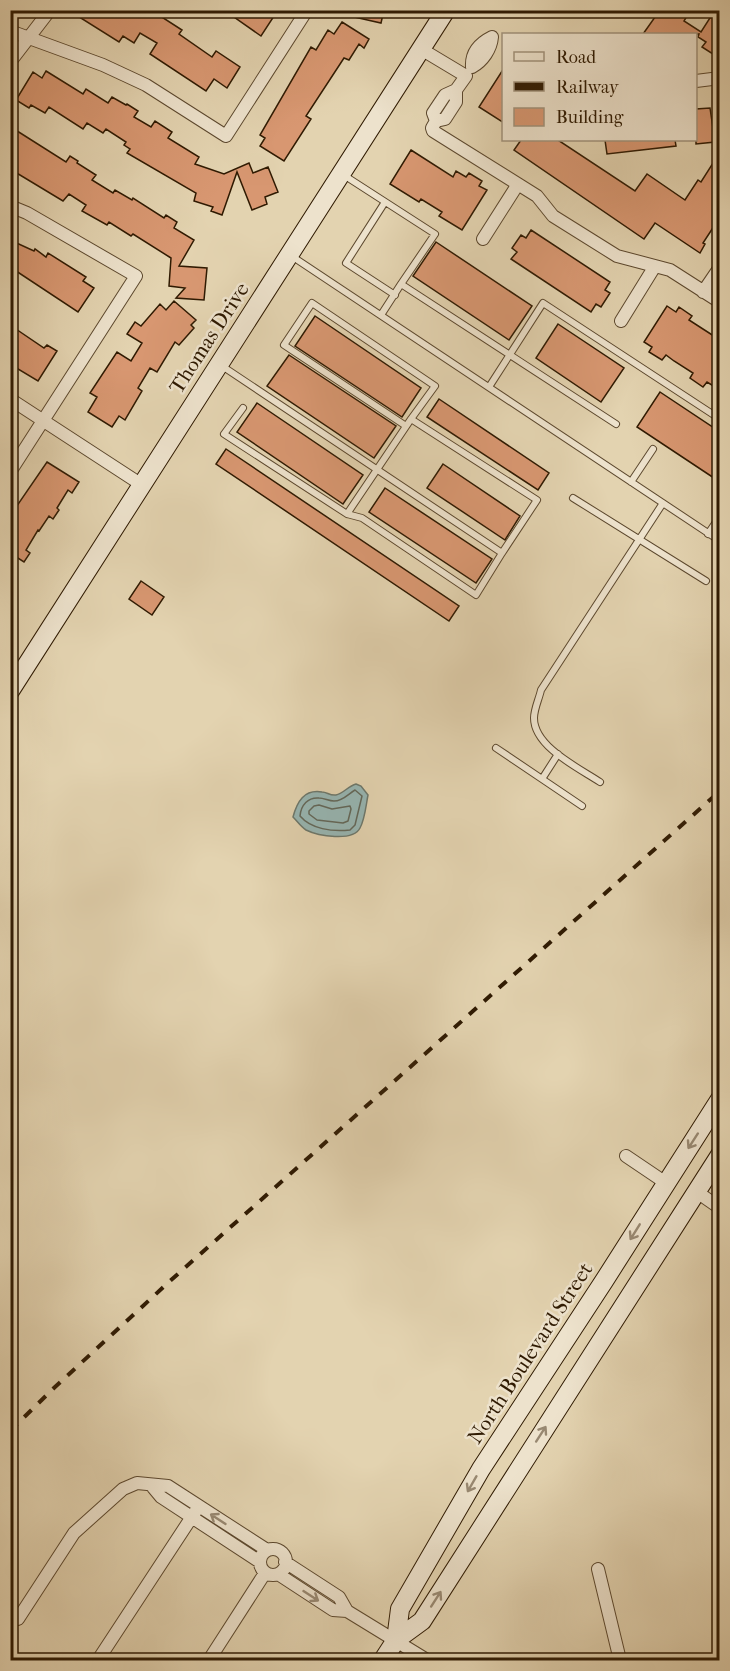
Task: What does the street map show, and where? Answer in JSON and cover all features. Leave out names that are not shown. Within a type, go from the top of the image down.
[{"type":"main road","name":"Thomas Drive","points":[[10,691],[446,10]]},
{"type":"main road","name":"North Boulevard Street","points":[[396,1640],[400,1609],[481,1469],[720,1099]]},
{"type":"main road","name":"North Boulevard Street","points":[[384,1660],[396,1640],[422,1621],[720,1155]]},
{"type":"main road","points":[[666,1183],[697,1192]]},
{"type":"street","points":[[10,62],[50,10]]},
{"type":"street","points":[[10,31],[103,64],[146,86],[226,136],[307,10]]},
{"type":"street","points":[[498,38],[480,63],[469,71],[456,90],[445,95],[434,113],[436,121],[432,128],[433,131],[537,196],[553,216],[617,256],[670,270],[720,302]]},
{"type":"street","points":[[422,49],[469,71]]},
{"type":"street","points":[[697,81],[720,78]]},
{"type":"street","points":[[483,239],[518,184]]},
{"type":"street","points":[[10,206],[27,213],[136,276],[10,471]]},
{"type":"street","points":[[621,321],[655,266]]},
{"type":"street","points":[[704,292],[720,267]]},
{"type":"street","points":[[10,399],[142,485]]},
{"type":"street","points":[[626,1156],[666,1183]]},
{"type":"street","points":[[697,1192],[720,1208]]},
{"type":"street","points":[[18,1619],[74,1533],[123,1489],[137,1484],[168,1486],[267,1550]]},
{"type":"street","points":[[151,1485],[161,1497],[268,1570],[333,1610],[347,1611],[427,1660]]},
{"type":"street","points":[[98,1660],[199,1506]]},
{"type":"street","points":[[267,1550],[280,1551],[284,1555],[284,1569],[268,1570],[261,1555],[267,1550]]},
{"type":"street","points":[[285,1562],[339,1597],[347,1611]]},
{"type":"street","points":[[598,1569],[620,1660]]},
{"type":"street","points":[[209,1660],[268,1570]]},
{"type":"lane","points":[[341,174],[435,234],[381,315]]},
{"type":"lane","points":[[385,202],[346,263],[395,295]]},
{"type":"lane","points":[[290,255],[720,541]]},
{"type":"lane","points":[[402,284],[616,424]]},
{"type":"lane","points":[[347,514],[435,386],[312,303],[284,345],[406,426]]},
{"type":"lane","points":[[489,387],[543,303],[720,418]]},
{"type":"lane","points":[[219,364],[502,553]]},
{"type":"lane","points":[[243,408],[224,434],[347,514],[362,518],[476,595],[537,500],[411,419]]},
{"type":"lane","points":[[632,482],[653,449]]},
{"type":"lane","points":[[573,498],[706,581]]},
{"type":"lane","points":[[600,782],[550,748],[540,738],[534,718],[541,690],[663,503]]},
{"type":"lane","points":[[708,534],[720,516]]},
{"type":"lane","points":[[496,748],[582,806]]},
{"type":"lane","points":[[542,779],[558,754]]},
{"type":"water","points":[[356,784],[361,786],[368,795],[363,820],[356,832],[343,836],[319,834],[306,830],[293,817],[299,802],[306,795],[324,792],[336,795]]},
{"type":"building","points":[[68,10],[151,10],[182,30],[179,34],[212,57],[216,51],[240,67],[227,88],[214,79],[206,91],[150,54],[157,43],[140,33],[134,43],[123,36],[119,42]]},
{"type":"building","points":[[224,10],[278,10],[261,36]]},
{"type":"building","points":[[345,10],[384,10],[381,23],[345,15]]},
{"type":"building","points":[[660,10],[679,10],[687,16],[684,21],[701,32],[715,10],[720,10],[720,50],[716,56],[702,47],[706,42],[698,37],[697,33],[644,33]]},
{"type":"building","points":[[342,22],[369,39],[364,48],[359,44],[349,60],[344,58],[306,116],[311,119],[284,161],[260,146],[265,138],[260,135],[311,47],[316,50],[328,30],[334,34]]},
{"type":"building","points":[[46,71],[83,94],[86,89],[108,103],[112,97],[127,104],[138,111],[134,117],[151,127],[155,121],[172,132],[168,138],[199,157],[195,164],[224,174],[249,163],[253,173],[268,167],[278,192],[265,197],[267,204],[252,210],[237,172],[222,215],[211,211],[213,207],[194,201],[196,193],[127,153],[130,149],[124,145],[126,142],[106,129],[103,133],[87,123],[83,129],[49,107],[45,113],[31,105],[29,108],[16,100],[33,72],[42,78]]},
{"type":"building","points":[[502,71],[502,122],[479,107]]},
{"type":"building","points":[[710,108],[715,142],[696,144],[697,109]]},
{"type":"building","points":[[14,129],[66,162],[70,156],[78,161],[77,163],[96,175],[92,180],[113,193],[115,190],[132,200],[133,198],[164,218],[166,215],[177,222],[174,228],[194,240],[179,266],[207,268],[204,300],[176,298],[185,288],[169,286],[171,258],[133,234],[131,236],[109,222],[107,225],[82,211],[86,205],[69,194],[63,201],[10,169],[10,134]]},
{"type":"building","points":[[520,141],[560,141],[635,191],[647,174],[685,200],[698,180],[701,182],[720,152],[720,217],[703,243],[705,244],[700,253],[655,223],[644,239],[514,150]]},
{"type":"building","points":[[605,141],[675,141],[676,146],[607,154]]},
{"type":"building","points":[[411,150],[453,177],[456,171],[466,177],[469,173],[482,181],[479,186],[487,190],[462,230],[439,216],[442,212],[421,199],[419,202],[390,184]]},
{"type":"building","points":[[531,230],[610,282],[605,290],[610,293],[601,307],[596,304],[591,312],[511,259],[517,252],[512,248],[521,235],[526,238]]},
{"type":"building","points":[[10,240],[34,251],[35,249],[46,257],[48,253],[86,277],[83,281],[94,288],[78,312],[10,267]]},
{"type":"building","points":[[436,242],[532,306],[509,340],[413,276]]},
{"type":"building","points":[[174,301],[196,320],[191,325],[194,328],[179,345],[175,342],[157,372],[150,368],[138,388],[142,391],[125,420],[119,416],[112,427],[88,412],[97,397],[90,393],[117,352],[131,361],[142,343],[127,334],[135,322],[141,326],[160,304],[166,310]]},
{"type":"building","points":[[667,306],[676,312],[679,307],[692,316],[689,320],[720,340],[720,380],[715,387],[707,382],[703,387],[690,378],[693,373],[666,355],[662,360],[649,352],[652,347],[644,342]]},
{"type":"building","points":[[315,316],[421,388],[402,417],[295,346]]},
{"type":"building","points":[[558,324],[624,368],[601,402],[536,358]]},
{"type":"building","points":[[10,325],[44,348],[47,345],[57,351],[38,381],[13,366],[15,362],[10,359]]},
{"type":"building","points":[[289,355],[396,426],[374,458],[267,386]]},
{"type":"building","points":[[660,392],[720,432],[720,482],[637,427]]},
{"type":"building","points":[[439,399],[549,473],[538,490],[427,417]]},
{"type":"building","points":[[257,403],[363,475],[343,504],[237,432]]},
{"type":"building","points":[[226,449],[459,606],[449,621],[216,464]]},
{"type":"building","points":[[47,462],[79,482],[72,493],[68,490],[53,519],[49,516],[38,530],[26,550],[30,553],[24,562],[10,553],[10,516]]},
{"type":"building","points":[[443,464],[520,516],[505,540],[427,488]]},
{"type":"building","points":[[385,488],[492,559],[476,583],[369,512]]},
{"type":"building","points":[[141,581],[164,597],[152,615],[129,599]]},
{"type":"railway","points":[[10,1431],[170,1281],[720,791]]}]
